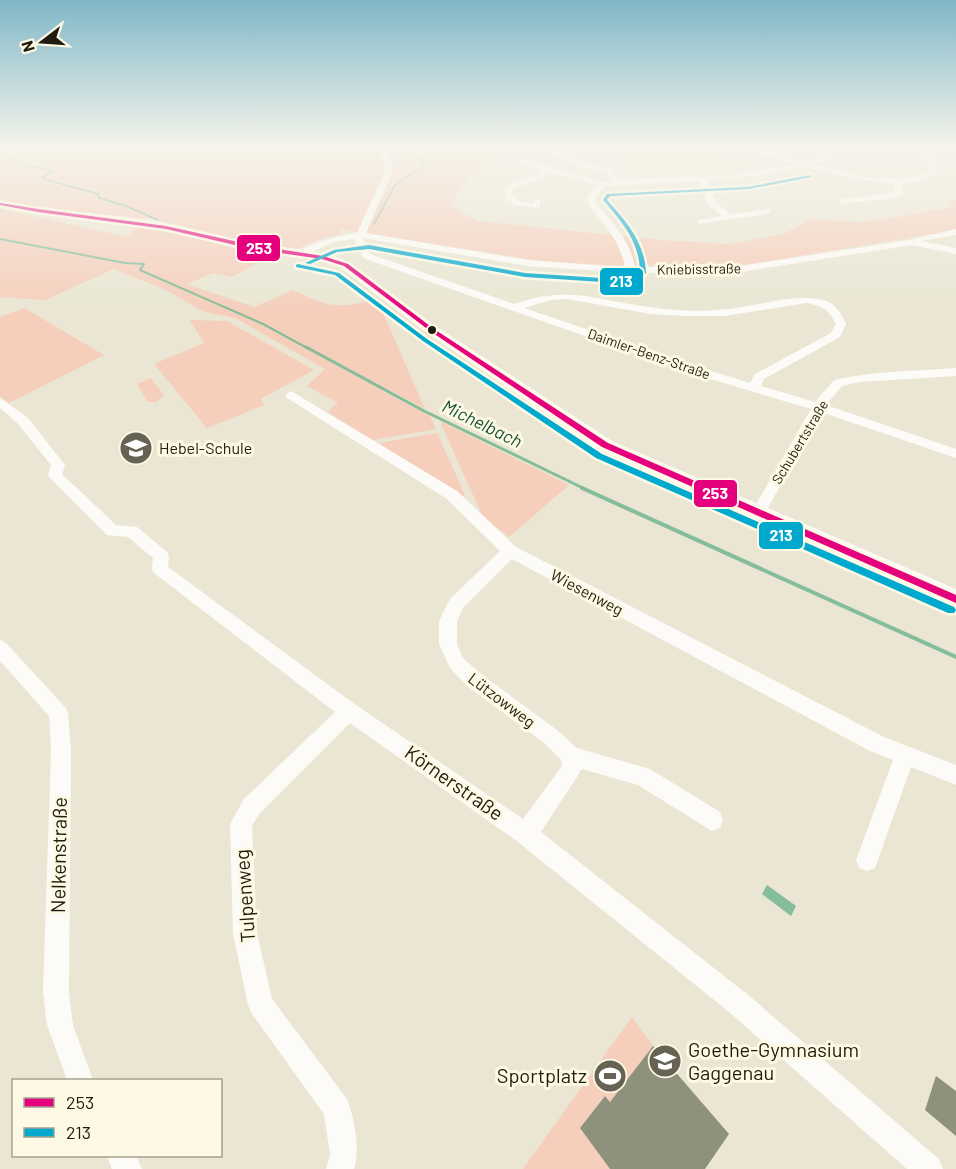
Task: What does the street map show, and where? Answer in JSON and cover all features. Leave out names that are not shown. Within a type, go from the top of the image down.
[{"type":"main road","points":[[0,204],[48,213],[156,225],[252,247],[304,255],[353,272],[432,330],[605,445],[956,599]]},
{"type":"street","points":[[358,236],[374,203]]},
{"type":"street","points":[[517,203],[536,206],[537,203]]},
{"type":"street","points":[[592,203],[618,231],[626,247],[631,270]]},
{"type":"street","points":[[711,203],[729,217]]},
{"type":"street","points":[[701,222],[767,211]]},
{"type":"street","name":"Kniebisstraße","points":[[304,255],[327,240],[358,236],[380,237],[527,263],[631,270],[734,270],[912,242],[956,232]]},
{"type":"street","name":"Daimler-Benz-Straße","points":[[358,236],[366,256],[691,369],[818,407],[956,454]]},
{"type":"street","points":[[912,242],[956,250]]},
{"type":"street","points":[[516,307],[546,297],[570,295],[651,311],[729,313],[801,299],[818,302],[837,314],[842,324],[836,335],[759,377],[754,387]]},
{"type":"street","name":"Schubertstraße","points":[[758,513],[818,407],[838,384],[846,380],[956,372]]},
{"type":"street","name":"Wiesenweg","points":[[291,395],[452,495],[510,551],[878,744],[956,775]]},
{"type":"street","name":"Körnerstraße","points":[[0,402],[23,421],[58,465],[55,475],[112,531],[132,531],[161,556],[159,569],[350,711],[526,834],[738,1003],[929,1169]]},
{"type":"street","name":"Lützowweg","points":[[510,551],[456,604],[448,621],[448,644],[456,663],[474,680],[550,736],[571,756],[643,776],[712,820]]},
{"type":"street","name":"Nelkenstraße","points":[[0,648],[58,713],[61,750],[56,992],[60,1025],[80,1079]]},
{"type":"street","name":"Tulpenweg","points":[[340,1169],[344,1155],[337,1109],[261,1005],[245,933],[241,824],[252,806],[350,711]]},
{"type":"street","points":[[867,860],[905,755]]},
{"type":"street","points":[[526,834],[572,769],[571,756]]},
{"type":"shaded area","points":[[3,203],[451,203],[449,205],[478,221],[661,240],[729,244],[784,234],[809,220],[865,222],[954,207],[948,203],[956,203],[956,230],[733,267],[561,264],[338,229],[342,234],[320,239],[295,250],[229,238],[145,217],[142,220],[39,209]]},
{"type":"shaded area","points":[[0,209],[128,237],[136,227],[186,235],[271,256],[232,277],[213,273],[187,284],[254,307],[293,290],[334,305],[377,299],[425,409],[385,388],[381,390],[430,416],[436,429],[373,440],[327,412],[338,403],[307,386],[325,369],[235,318],[204,312],[168,291],[114,269],[45,300],[0,297]]},
{"type":"shaded area","points":[[24,308],[104,355],[9,403],[0,396],[0,317]]},
{"type":"shaded area","points":[[190,320],[227,321],[314,370],[261,399],[264,405],[207,428],[154,364],[204,343]]},
{"type":"shaded area","points":[[151,378],[164,395],[157,402],[148,402],[137,384]]},
{"type":"shaded area","points":[[442,422],[569,485],[509,537],[483,517]]},
{"type":"shaded area","points":[[437,433],[465,495],[461,496],[379,443]]},
{"type":"shaded area","points":[[767,885],[796,906],[791,916],[762,894]]},
{"type":"shaded area","name":"Sportplatz","points":[[632,1017],[653,1046],[610,1102],[604,1096],[580,1128],[610,1169],[523,1169]]},
{"type":"building","points":[[653,1046],[729,1134],[705,1169],[610,1169],[580,1128],[605,1096],[610,1102]]},
{"type":"building","points":[[936,1076],[956,1091],[956,1136],[925,1110]]},
{"type":"waterway","points":[[114,203],[158,220]]},
{"type":"waterway","points":[[374,224],[386,203]]},
{"type":"waterway","name":"Michelbach","points":[[0,239],[125,263],[144,264],[140,270],[263,324],[309,349]]},
{"type":"waterway","name":"Michelbach","points":[[306,347],[424,411],[585,489]]},
{"type":"waterway","name":"Michelbach","points":[[582,488],[956,657]]},
{"type":"transit line","name":"213","points":[[308,263],[336,251],[369,247],[525,275],[633,282],[643,273],[643,262],[637,242],[607,203]]},
{"type":"transit line","name":"253","points":[[0,204],[166,227],[252,247],[300,253],[346,265],[432,330],[605,445],[956,599]]},
{"type":"transit line","name":"213","points":[[298,266],[337,274],[425,340],[599,456],[951,610]]},
{"type":"place","name":"Hebel-Schule","points":[[136,448]]},
{"type":"place","name":"Goethe-Gymnasium Gaggenau","points":[[665,1061]]},
{"type":"place","name":"Sportplatz","points":[[610,1076]]}]
